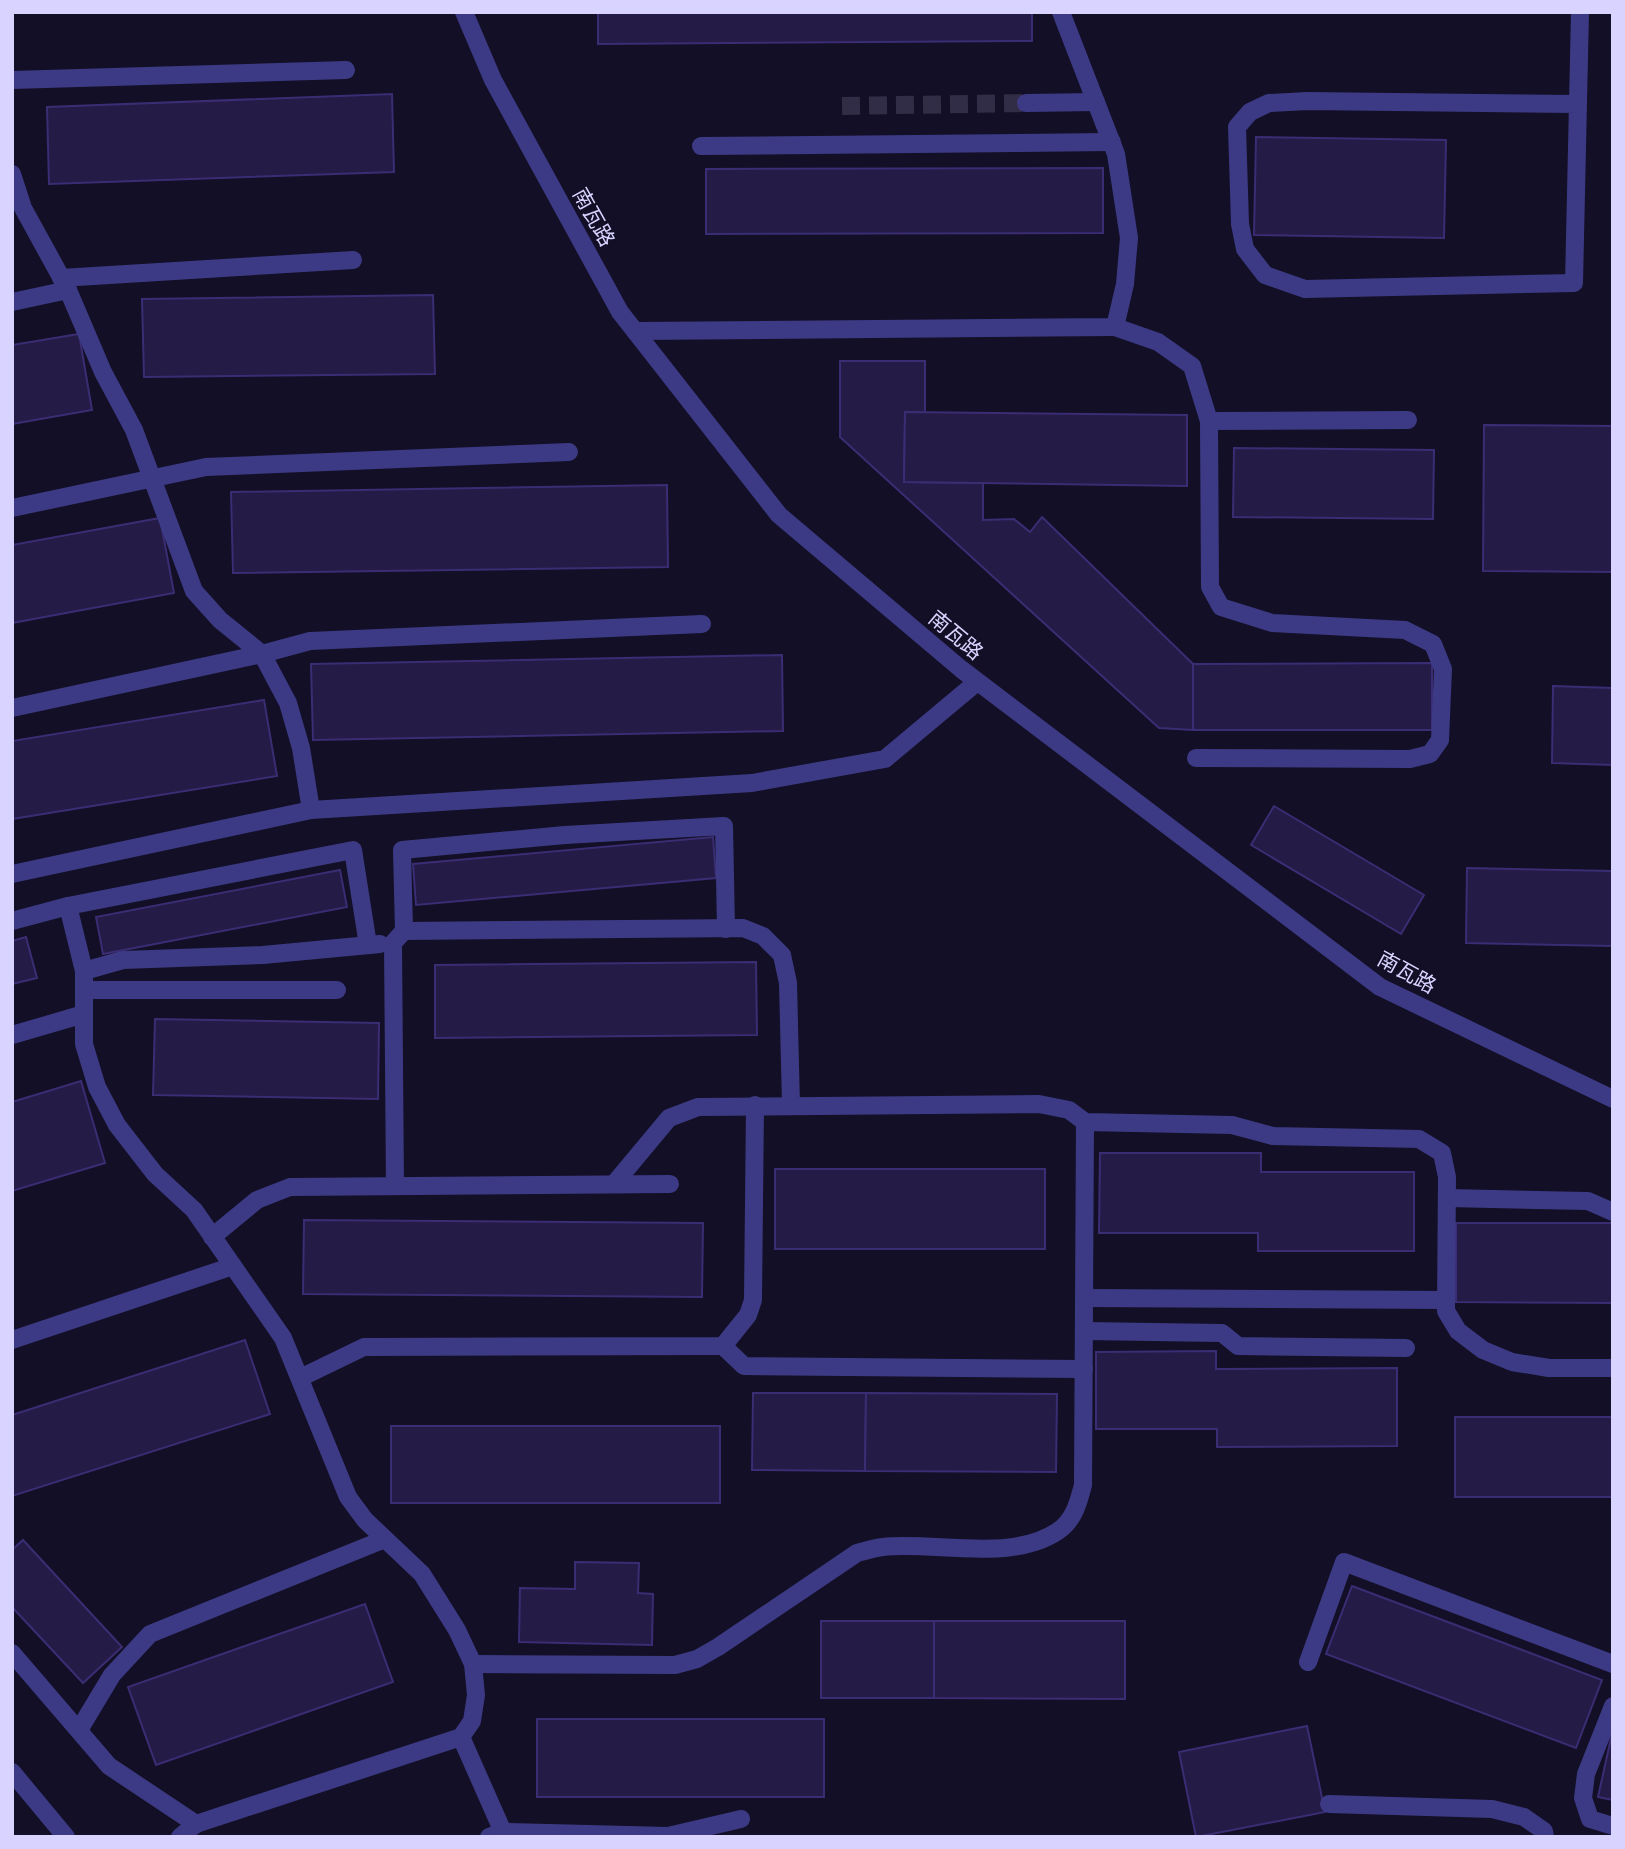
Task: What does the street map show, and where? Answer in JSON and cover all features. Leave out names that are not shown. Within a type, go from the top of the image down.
[{"type":"street","name":"南瓦路","points":[[464,12],[493,80],[620,312],[779,515],[978,682],[1380,987],[1613,1099]]},
{"type":"street","points":[[1061,12],[1116,154],[1129,238],[1125,284],[1115,327]]},
{"type":"street","points":[[1578,104],[1321,101],[1269,103],[1250,112],[1237,127],[1240,224],[1245,249],[1265,275],[1305,289],[1574,282],[1578,104],[1580,12]]},
{"type":"street","points":[[12,80],[346,70]]},
{"type":"street","points":[[1026,103],[1096,102]]},
{"type":"street","points":[[701,146],[1111,142]]},
{"type":"street","points":[[12,174],[23,208],[65,284],[103,372],[134,430],[194,591],[220,620],[262,654],[288,704],[301,748],[311,810]]},
{"type":"street","points":[[12,302],[65,284],[353,260]]},
{"type":"street","points":[[635,331],[1115,327],[1158,342],[1192,366],[1209,421],[1210,587],[1221,607],[1272,622],[1405,630],[1433,644],[1443,669],[1440,740],[1430,754],[1410,759],[1196,758]]},
{"type":"street","points":[[1209,421],[1408,420]]},
{"type":"street","points":[[12,508],[206,467],[569,452]]},
{"type":"street","points":[[12,708],[262,654],[310,641],[702,624]]},
{"type":"street","points":[[12,874],[311,810],[752,783],[885,759],[978,682]]},
{"type":"street","points":[[395,1186],[402,850],[565,835],[724,826],[726,929]]},
{"type":"street","points":[[12,920],[68,906],[353,850],[368,945]]},
{"type":"street","points":[[68,906],[84,971],[84,1044],[97,1087],[117,1125],[155,1174],[194,1210],[283,1338],[348,1497],[365,1520],[422,1574],[457,1630],[473,1664],[476,1695],[472,1721],[461,1737],[196,1824],[180,1837]]},
{"type":"street","points":[[84,971],[123,960],[263,955],[368,945],[399,937],[743,928],[763,936],[782,955],[788,983],[791,1105]]},
{"type":"street","points":[[84,990],[337,990]]},
{"type":"street","points":[[12,1035],[84,1014]]},
{"type":"street","points":[[614,1184],[669,1118],[698,1107],[1039,1104],[1069,1110],[1085,1122],[1232,1125],[1273,1136],[1419,1139],[1442,1153],[1447,1177],[1446,1311],[1458,1331],[1483,1350],[1512,1362],[1549,1368],[1613,1367]]},
{"type":"street","points":[[723,1346],[748,1315],[753,1300],[755,1105]]},
{"type":"street","points":[[473,1664],[675,1665],[697,1659],[718,1647],[857,1553],[881,1547],[907,1546],[1002,1548],[1046,1538],[1064,1527],[1077,1507],[1083,1485],[1085,1122]]},
{"type":"street","points":[[212,1237],[257,1200],[290,1187],[670,1184]]},
{"type":"street","points":[[1447,1198],[1588,1201],[1613,1212]]},
{"type":"street","points":[[12,1340],[233,1266]]},
{"type":"street","points":[[1084,1298],[1446,1300]]},
{"type":"street","points":[[1084,1331],[1222,1333],[1238,1346],[1406,1348]]},
{"type":"street","points":[[300,1378],[364,1347],[723,1346],[744,1366],[1084,1369]]},
{"type":"street","points":[[79,1730],[112,1675],[150,1634],[385,1539]]},
{"type":"street","points":[[1308,1662],[1344,1562],[1613,1664]]},
{"type":"street","points":[[12,1653],[109,1766],[196,1824]]},
{"type":"street","points":[[1613,1706],[1586,1774],[1583,1798],[1590,1819],[1613,1826]]},
{"type":"street","points":[[461,1737],[496,1834],[668,1836],[741,1819]]},
{"type":"street","points":[[12,1772],[65,1837]]},
{"type":"street","points":[[1329,1804],[1492,1809],[1524,1817],[1544,1831],[1545,1837]]},
{"type":"building","points":[[598,12],[1032,12],[1032,41],[598,44]]},
{"type":"building","points":[[392,94],[394,172],[49,184],[47,107]]},
{"type":"building","points":[[1256,137],[1446,140],[1444,238],[1254,235]]},
{"type":"building","points":[[1103,168],[1103,233],[706,234],[706,169]]},
{"type":"building","points":[[433,295],[435,374],[144,377],[142,299]]},
{"type":"building","points":[[79,334],[92,410],[12,424],[12,345]]},
{"type":"building","points":[[840,361],[925,361],[925,413],[905,412],[904,482],[983,483],[983,520],[1014,519],[1030,532],[1042,517],[1193,664],[1193,730],[1159,728],[840,437]]},
{"type":"building","points":[[905,412],[1187,415],[1187,486],[904,482]]},
{"type":"building","points":[[1484,425],[1613,426],[1613,572],[1483,571]]},
{"type":"building","points":[[1234,448],[1434,450],[1433,519],[1233,517]]},
{"type":"building","points":[[667,485],[668,567],[233,573],[231,492]]},
{"type":"building","points":[[160,518],[174,593],[12,623],[12,545]]},
{"type":"building","points":[[782,655],[783,731],[313,740],[311,664]]},
{"type":"building","points":[[1432,663],[1432,730],[1193,730],[1193,664]]},
{"type":"building","points":[[1553,686],[1613,688],[1613,765],[1552,763]]},
{"type":"building","points":[[264,700],[277,776],[12,819],[12,741]]},
{"type":"building","points":[[1274,806],[1424,895],[1401,934],[1251,845]]},
{"type":"building","points":[[713,837],[716,878],[416,905],[413,864]]},
{"type":"building","points":[[1467,868],[1613,871],[1613,946],[1466,943]]},
{"type":"building","points":[[340,870],[347,907],[103,954],[96,917]]},
{"type":"building","points":[[26,937],[37,978],[12,984],[12,941]]},
{"type":"building","points":[[756,962],[757,1035],[435,1038],[435,965]]},
{"type":"building","points":[[155,1019],[379,1023],[378,1099],[153,1095]]},
{"type":"building","points":[[81,1081],[105,1163],[12,1191],[12,1102]]},
{"type":"building","points":[[1100,1153],[1261,1153],[1261,1172],[1414,1172],[1414,1251],[1258,1251],[1258,1233],[1099,1233]]},
{"type":"building","points":[[775,1169],[1045,1169],[1045,1249],[775,1249]]},
{"type":"building","points":[[304,1220],[703,1223],[702,1297],[303,1294]]},
{"type":"building","points":[[1456,1223],[1613,1223],[1613,1303],[1456,1302]]},
{"type":"building","points":[[245,1340],[270,1414],[12,1496],[12,1415]]},
{"type":"building","points":[[1216,1351],[1216,1369],[1397,1368],[1397,1446],[1217,1447],[1217,1429],[1096,1429],[1096,1352]]},
{"type":"building","points":[[753,1393],[866,1393],[865,1471],[752,1470]]},
{"type":"building","points":[[866,1393],[1057,1394],[1056,1472],[865,1471]]},
{"type":"building","points":[[1455,1417],[1613,1417],[1613,1497],[1455,1497]]},
{"type":"building","points":[[391,1426],[720,1426],[720,1503],[391,1503]]},
{"type":"building","points":[[23,1540],[122,1647],[83,1683],[12,1607],[12,1550]]},
{"type":"building","points":[[575,1562],[639,1563],[638,1593],[653,1594],[652,1645],[519,1642],[520,1588],[575,1589]]},
{"type":"building","points":[[1352,1586],[1602,1680],[1576,1748],[1326,1654]]},
{"type":"building","points":[[365,1604],[393,1682],[156,1765],[128,1687]]},
{"type":"building","points":[[821,1621],[934,1621],[934,1698],[821,1698]]},
{"type":"building","points":[[934,1621],[1125,1621],[1125,1699],[934,1698]]},
{"type":"building","points":[[537,1719],[824,1719],[824,1797],[537,1797]]},
{"type":"building","points":[[1307,1726],[1325,1812],[1196,1837],[1179,1752]]},
{"type":"building","points":[[1613,1729],[1613,1800],[1598,1797]]},
{"type":"tunnel","points":[[842,106],[1026,103]]}]
